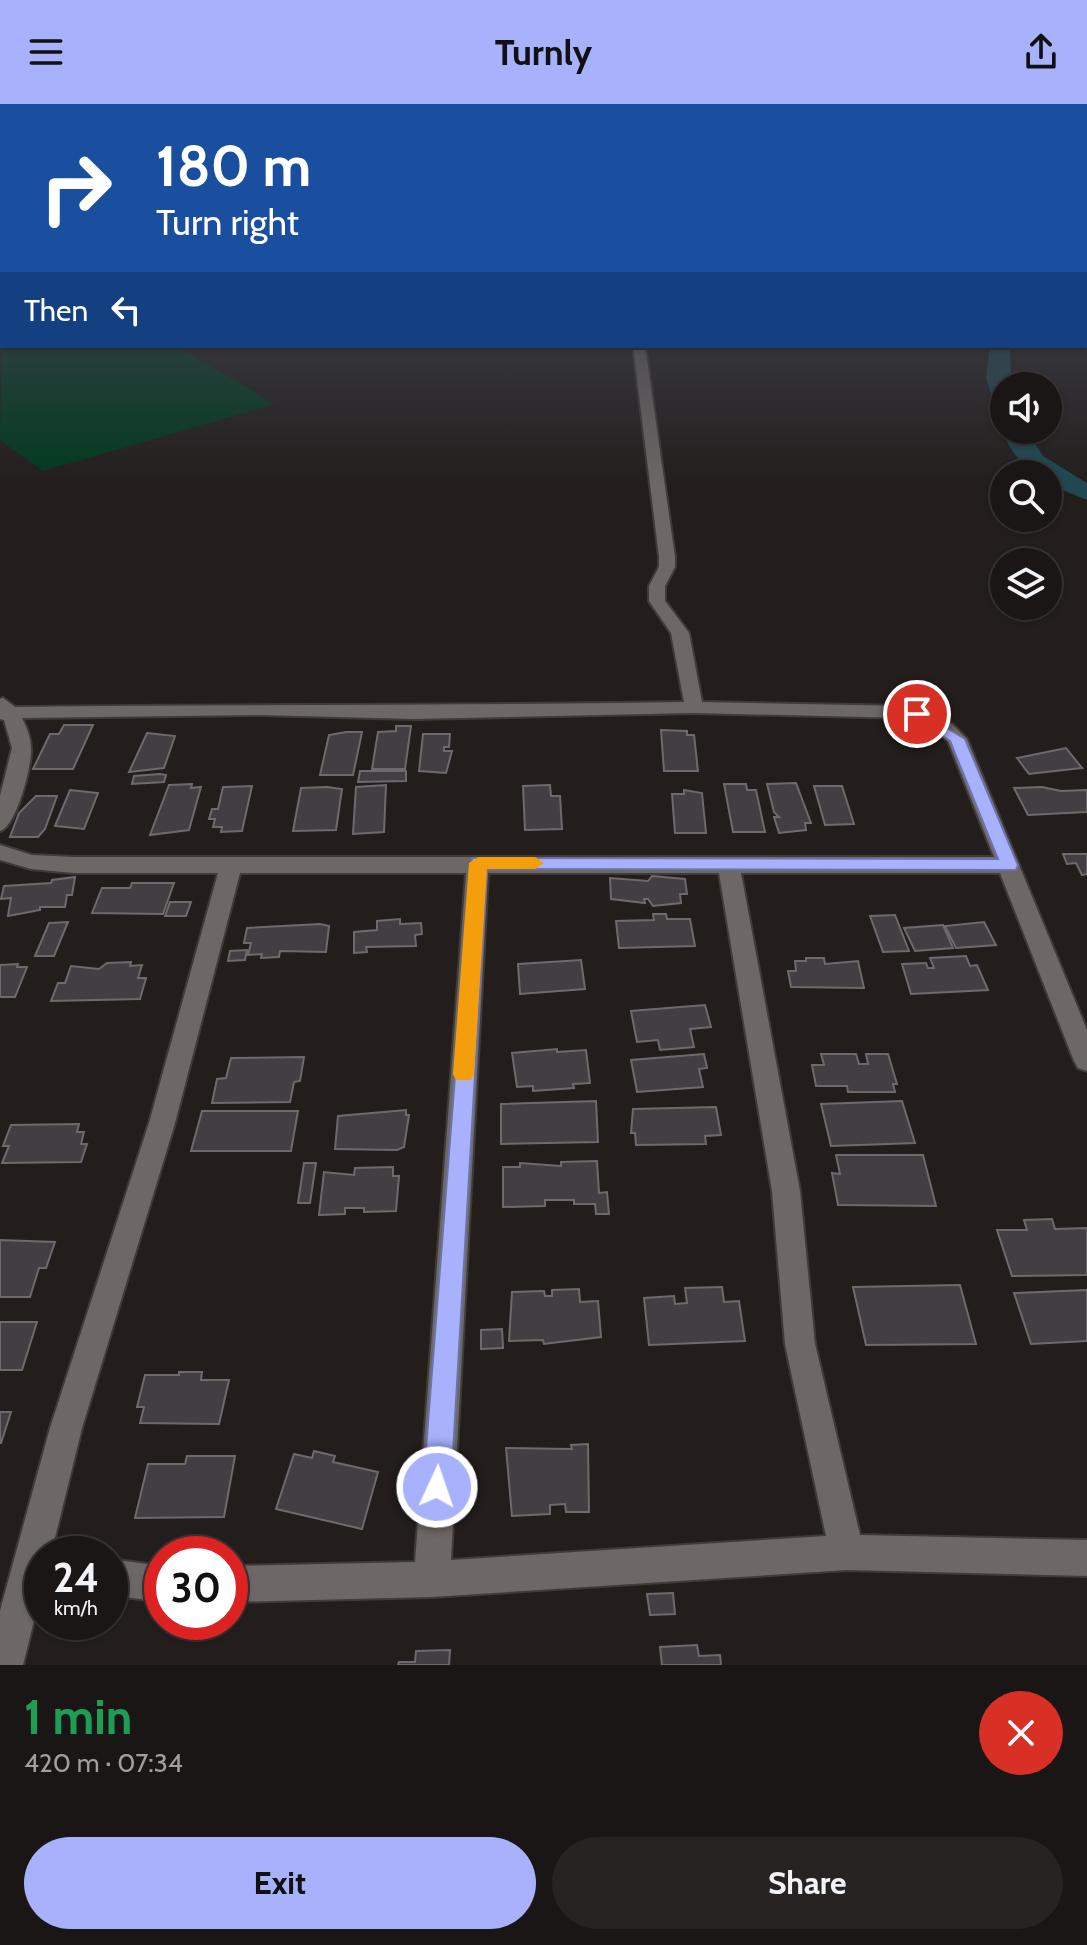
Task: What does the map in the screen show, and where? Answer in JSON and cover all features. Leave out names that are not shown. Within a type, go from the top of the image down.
[{"type":"street","points":[[639,348],[667,557],[667,567],[657,586],[657,601],[680,633],[694,707]]},
{"type":"street","points":[[4,709],[259,709],[414,713],[694,707],[908,712],[924,717],[957,739],[1087,1061]]},
{"type":"street","points":[[0,824],[24,743],[4,709]]},
{"type":"street","points":[[0,852],[31,862],[74,865],[1009,865]]},
{"type":"street","points":[[432,1579],[443,1366],[478,863]]},
{"type":"street","points":[[728,863],[786,1191],[800,1344],[847,1552]]},
{"type":"street","points":[[43,1536],[66,1428],[162,1123],[231,865]]},
{"type":"street","points":[[248,1584],[432,1579],[847,1552],[1087,1558]]},
{"type":"street","points":[[4,1665],[24,1604]]},
{"type":"green space","points":[[2,348],[179,348],[275,404],[43,471],[0,440]]},
{"type":"building","points":[[64,725],[93,725],[73,769],[33,769],[50,734],[59,734]]},
{"type":"building","points":[[396,726],[411,726],[405,769],[372,769],[378,732],[396,731]]},
{"type":"building","points":[[661,730],[687,731],[687,735],[694,735],[698,771],[664,771]]},
{"type":"building","points":[[362,732],[353,775],[320,775],[329,735]]},
{"type":"building","points":[[147,733],[175,736],[164,768],[129,772]]},
{"type":"building","points":[[423,734],[450,734],[449,747],[444,747],[444,751],[452,751],[446,773],[419,771]]},
{"type":"building","points":[[1066,748],[1082,768],[1029,774],[1017,758]]},
{"type":"building","points":[[360,771],[406,771],[406,781],[358,782]]},
{"type":"building","points":[[166,775],[164,782],[132,784],[134,776]]},
{"type":"building","points":[[796,783],[811,823],[805,823],[806,830],[779,833],[774,817],[779,817],[774,812],[767,784]]},
{"type":"building","points":[[192,784],[191,788],[201,787],[189,830],[150,835],[169,785]]},
{"type":"building","points":[[724,784],[746,784],[747,790],[756,790],[765,832],[733,832]]},
{"type":"building","points":[[386,785],[384,832],[353,834],[356,787]]},
{"type":"building","points":[[550,785],[551,796],[560,796],[562,829],[525,830],[523,786]]},
{"type":"building","points":[[252,786],[242,831],[221,832],[222,827],[213,827],[215,819],[209,819],[212,809],[218,809],[223,787]]},
{"type":"building","points":[[814,786],[842,786],[854,824],[825,825]]},
{"type":"building","points":[[1042,787],[1061,791],[1087,790],[1087,812],[1028,815],[1014,788]]},
{"type":"building","points":[[301,788],[342,789],[336,830],[293,831]]},
{"type":"building","points":[[70,790],[98,793],[84,829],[55,826]]},
{"type":"building","points":[[684,790],[702,793],[706,833],[675,833],[672,794],[684,794]]},
{"type":"building","points":[[36,796],[57,796],[45,829],[38,837],[10,837],[19,813]]},
{"type":"building","points":[[1063,854],[1087,854],[1087,874],[1082,875],[1076,863],[1067,864]]},
{"type":"building","points":[[652,876],[685,879],[687,894],[680,894],[681,903],[653,906],[648,899],[644,899],[645,903],[611,899],[610,878],[648,881]]},
{"type":"building","points":[[75,877],[72,895],[67,895],[65,907],[40,907],[40,910],[8,916],[11,898],[1,899],[4,886],[51,883],[52,880]]},
{"type":"building","points":[[132,883],[174,883],[163,914],[92,913],[102,888],[130,888]]},
{"type":"building","points":[[170,902],[191,902],[186,916],[165,916]]},
{"type":"building","points":[[653,914],[666,914],[667,919],[690,919],[695,946],[619,948],[616,921],[654,920]]},
{"type":"building","points":[[895,915],[909,951],[883,952],[870,916]]},
{"type":"building","points":[[400,919],[400,924],[421,923],[422,934],[415,935],[416,946],[366,947],[367,952],[354,953],[354,932],[377,930],[377,921]]},
{"type":"building","points":[[68,922],[54,956],[35,956],[49,923]]},
{"type":"building","points":[[984,922],[996,945],[956,948],[945,926]]},
{"type":"building","points":[[943,925],[953,948],[915,951],[904,928]]},
{"type":"building","points":[[329,926],[326,952],[280,951],[279,957],[261,958],[262,954],[248,955],[251,943],[244,943],[247,928]]},
{"type":"building","points":[[247,950],[245,960],[228,961],[230,951]]},
{"type":"building","points":[[966,956],[970,966],[977,965],[988,990],[911,994],[902,964],[926,963],[928,968],[934,968],[930,958]]},
{"type":"building","points":[[806,958],[824,958],[825,964],[858,961],[864,988],[791,987],[788,971],[796,971],[795,961],[806,961]]},
{"type":"building","points":[[581,960],[585,989],[520,994],[518,964]]},
{"type":"building","points":[[131,962],[130,966],[142,965],[138,978],[146,978],[140,999],[51,1001],[58,983],[65,983],[71,966],[99,969],[107,963]]},
{"type":"building","points":[[18,964],[17,967],[27,967],[15,997],[0,997],[0,965]]},
{"type":"building","points":[[705,1005],[711,1027],[690,1029],[694,1047],[660,1050],[658,1040],[637,1042],[631,1011]]},
{"type":"building","points":[[557,1049],[557,1052],[586,1050],[590,1083],[573,1084],[574,1088],[533,1091],[533,1086],[517,1087],[512,1053]]},
{"type":"building","points":[[704,1054],[707,1068],[699,1069],[703,1087],[637,1092],[631,1060]]},
{"type":"building","points":[[821,1054],[856,1054],[859,1064],[868,1064],[866,1054],[888,1054],[897,1084],[893,1084],[895,1092],[848,1092],[847,1086],[816,1086],[812,1065],[824,1065]]},
{"type":"building","points":[[304,1057],[300,1081],[294,1082],[290,1102],[212,1103],[217,1079],[226,1078],[231,1058]]},
{"type":"building","points":[[596,1101],[598,1142],[501,1144],[501,1104]]},
{"type":"building","points":[[902,1101],[915,1143],[831,1146],[821,1104]]},
{"type":"building","points":[[716,1107],[721,1135],[705,1136],[706,1144],[636,1145],[635,1133],[631,1133],[633,1109]]},
{"type":"building","points":[[406,1110],[406,1115],[409,1115],[404,1147],[397,1150],[335,1149],[338,1116]]},
{"type":"building","points":[[202,1111],[298,1111],[291,1151],[191,1151]]},
{"type":"building","points":[[79,1124],[77,1132],[84,1132],[81,1144],[87,1144],[81,1162],[2,1163],[9,1146],[3,1146],[11,1125]]},
{"type":"building","points":[[836,1155],[923,1155],[936,1206],[838,1205],[832,1173],[840,1174]]},
{"type":"building","points":[[597,1161],[599,1193],[607,1192],[609,1214],[596,1214],[595,1204],[574,1204],[574,1200],[545,1200],[545,1206],[503,1207],[503,1167],[520,1167],[520,1163],[561,1166],[561,1162]]},
{"type":"building","points":[[304,1163],[316,1163],[310,1203],[298,1203]]},
{"type":"building","points":[[393,1167],[393,1176],[399,1176],[396,1211],[364,1212],[364,1208],[345,1208],[345,1214],[319,1215],[324,1172],[354,1175],[355,1168]]},
{"type":"building","points":[[1052,1219],[1055,1229],[1087,1228],[1087,1275],[1012,1276],[997,1230],[1027,1230],[1024,1220]]},
{"type":"building","points":[[0,1240],[55,1242],[46,1268],[39,1268],[30,1297],[0,1297]]},
{"type":"building","points":[[960,1285],[976,1344],[866,1345],[853,1287]]},
{"type":"building","points":[[722,1287],[724,1302],[739,1301],[745,1341],[649,1345],[644,1298],[674,1296],[675,1304],[687,1303],[685,1288]]},
{"type":"building","points":[[579,1289],[580,1302],[598,1301],[601,1337],[544,1344],[543,1340],[509,1341],[512,1292],[544,1291],[545,1296],[552,1296],[552,1290]]},
{"type":"building","points":[[1087,1290],[1087,1341],[1031,1344],[1014,1293]]},
{"type":"building","points":[[0,1322],[37,1322],[22,1370],[0,1370]]},
{"type":"building","points":[[502,1329],[503,1348],[481,1349],[481,1330]]},
{"type":"building","points":[[179,1372],[202,1372],[201,1380],[229,1380],[219,1424],[140,1423],[144,1407],[137,1407],[145,1375],[179,1375]]},
{"type":"building","points":[[0,1412],[11,1412],[1,1443],[0,1443]]},
{"type":"building","points":[[588,1444],[589,1512],[566,1512],[565,1504],[550,1505],[550,1514],[512,1516],[506,1448],[572,1449],[571,1445]]},
{"type":"building","points":[[314,1451],[335,1456],[333,1462],[378,1472],[362,1529],[276,1509],[294,1454],[312,1458]]},
{"type":"building","points":[[187,1456],[235,1456],[224,1517],[135,1518],[148,1464],[185,1464]]},
{"type":"building","points":[[673,1593],[675,1614],[650,1615],[647,1594]]},
{"type":"building","points":[[697,1645],[699,1656],[720,1655],[721,1665],[662,1665],[660,1647]]},
{"type":"building","points":[[450,1650],[449,1665],[398,1665],[399,1662],[415,1662],[416,1651]]},
{"type":"waterway","points":[[998,372],[1000,348]]},
{"type":"waterway","points":[[1020,444],[1043,469],[1087,492]]},
{"type":"slow traffic","points":[[463,1074],[478,863],[535,863]]},
{"type":"route","points":[[437,1487],[478,863],[1009,865],[957,739],[945,728],[917,714]]}]
